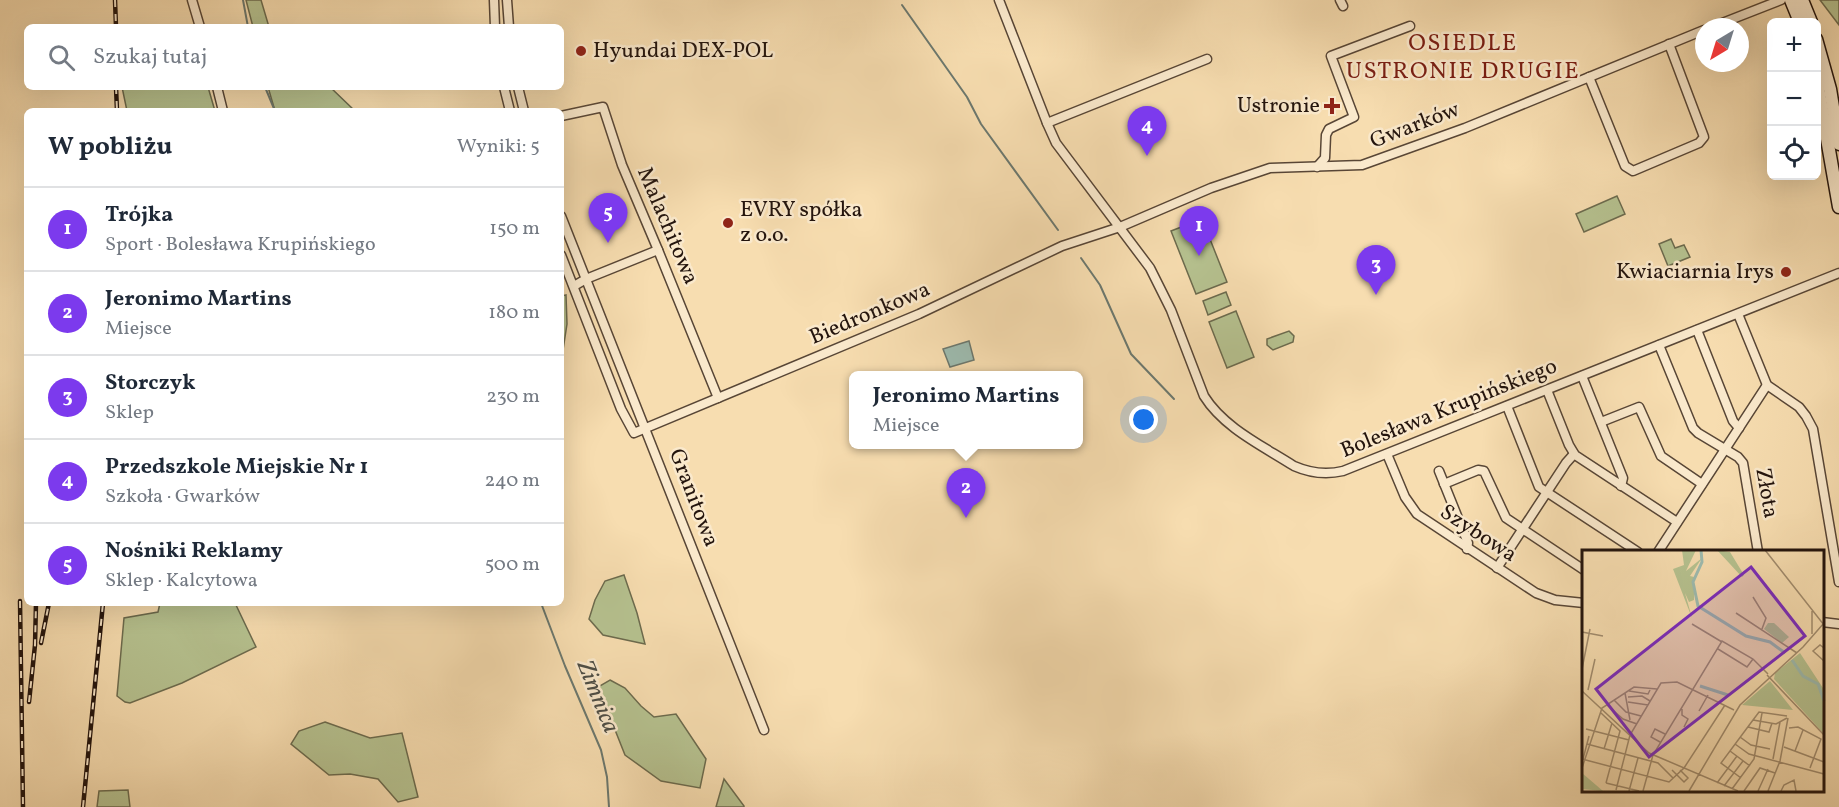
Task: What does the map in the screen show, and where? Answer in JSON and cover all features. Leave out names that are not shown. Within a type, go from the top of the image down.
[{"type":"street","points":[[192,0],[199,24]]},
{"type":"street","points":[[494,0],[495,24]]},
{"type":"street","points":[[507,0],[509,24]]},
{"type":"street","name":"Bolesława Krupińskiego","points":[[999,0],[1047,123],[1065,156],[1150,268],[1171,310],[1204,396],[1218,415],[1294,466],[1309,471],[1326,474],[1343,471],[1839,273]]},
{"type":"street","points":[[1735,18],[1781,0]]},
{"type":"street","points":[[1791,0],[1798,18]]},
{"type":"street","points":[[1802,0],[1809,18]]},
{"type":"street","name":"Gwarków","points":[[1317,166],[1325,158],[1326,135],[1329,129],[1354,117],[1331,56],[1410,26]]},
{"type":"street","name":"Gwarków","points":[[1120,227],[1211,188],[1270,168],[1362,165],[1465,128],[1695,34]]},
{"type":"street","points":[[1589,77],[1625,166],[1633,171],[1699,143],[1704,136],[1669,44]]},
{"type":"street","points":[[1821,57],[1830,89],[1839,144]]},
{"type":"street","points":[[1047,123],[1207,59]]},
{"type":"street","points":[[218,90],[223,108]]},
{"type":"street","points":[[505,90],[509,108]]},
{"type":"street","points":[[519,90],[523,108]]},
{"type":"street","points":[[1821,104],[1839,207]]},
{"type":"street","name":"Malachitowa","points":[[564,115],[603,107],[622,165],[718,398]]},
{"type":"street","name":"Granitowa","points":[[564,224],[764,730]]},
{"type":"street","name":"Biedronkowa","points":[[574,286],[621,410],[634,433],[919,314],[1062,246],[1120,227]]},
{"type":"street","points":[[564,262],[574,286],[658,250]]},
{"type":"street","points":[[1738,314],[1767,385],[1798,406],[1812,428],[1839,582]]},
{"type":"street","points":[[1697,330],[1733,421],[1739,428]]},
{"type":"street","name":"Złota","points":[[1659,345],[1693,428],[1739,458],[1743,464],[1758,550]]},
{"type":"street","points":[[1582,376],[1623,478],[1621,486]]},
{"type":"street","points":[[1659,550],[1767,385]]},
{"type":"street","points":[[1547,390],[1574,454],[1677,522]]},
{"type":"street","points":[[1506,406],[1536,482],[1546,492],[1635,550]]},
{"type":"street","points":[[1601,422],[1639,407],[1661,456],[1702,484]]},
{"type":"street","name":"Szybowa","points":[[1387,454],[1406,499],[1424,520],[1545,597],[1582,603]]},
{"type":"street","points":[[1497,568],[1546,492],[1574,454]]},
{"type":"street","points":[[1444,484],[1478,470],[1484,471],[1503,515],[1582,569]]},
{"type":"street","points":[[1439,471],[1468,543],[1467,549]]},
{"type":"street","points":[[1824,622],[1839,624]]},
{"type":"green space","points":[[246,0],[261,0],[268,24],[252,24]]},
{"type":"green space","points":[[1820,0],[1839,0],[1839,25]]},
{"type":"green space","points":[[123,90],[209,90],[214,108],[126,108]]},
{"type":"green space","points":[[269,90],[333,90],[352,108],[274,108]]},
{"type":"green space","points":[[1617,196],[1625,214],[1584,232],[1576,214]]},
{"type":"green space","points":[[1202,219],[1227,282],[1196,294],[1171,231]]},
{"type":"green space","points":[[1671,239],[1675,248],[1684,245],[1690,257],[1668,266],[1659,244]]},
{"type":"green space","points":[[1226,292],[1231,305],[1208,315],[1203,301]]},
{"type":"green space","points":[[564,295],[566,295],[567,324],[564,344]]},
{"type":"green space","points":[[1236,311],[1254,357],[1227,368],[1209,322]]},
{"type":"green space","points":[[1289,331],[1294,336],[1293,342],[1273,350],[1267,345],[1267,339]]},
{"type":"green space","points":[[624,575],[645,644],[603,635],[589,619],[595,600],[605,581]]},
{"type":"green space","points":[[159,606],[236,606],[256,647],[182,683],[130,703],[125,702],[117,696],[124,618],[158,612]]},
{"type":"green space","points":[[610,680],[625,688],[654,717],[676,714],[706,759],[700,788],[661,781],[625,755],[598,687]]},
{"type":"green space","points":[[325,722],[370,738],[402,733],[418,797],[398,802],[378,779],[350,774],[329,775],[291,744],[299,731]]},
{"type":"green space","points":[[724,779],[744,806],[744,807],[716,807]]},
{"type":"green space","points":[[128,790],[130,807],[97,807],[99,791]]},
{"type":"shaded area","points":[[969,341],[974,360],[950,367],[943,349]]},
{"type":"waterway","name":"Zimnica","points":[[243,0],[247,24]]},
{"type":"waterway","points":[[902,5],[967,97],[981,124],[1058,230]]},
{"type":"waterway","name":"Zimnica","points":[[266,90],[274,108]]},
{"type":"waterway","points":[[1081,258],[1100,285],[1131,354],[1174,399]]},
{"type":"waterway","name":"Zimnica","points":[[542,606],[601,750],[607,777],[609,807]]},
{"type":"railway","points":[[115,0],[116,24]]},
{"type":"railway","points":[[116,90],[117,108]]},
{"type":"railway","points":[[20,601],[23,807]]},
{"type":"railway","points":[[29,702],[35,645],[36,606]]},
{"type":"railway","points":[[41,643],[48,606]]},
{"type":"railway","points":[[83,807],[103,606]]},
{"type":"place","name":"Hyundai DEX-POL","points":[[581,51]]},
{"type":"place","name":"Ustronie","points":[[1332,106]]},
{"type":"place","name":"Przedszkole Miejskie Nr 1","points":[[1147,156]]},
{"type":"place","name":"EVRY spółka z o.o.","points":[[728,223]]},
{"type":"place","name":"Nośniki Reklamy","points":[[608,243]]},
{"type":"place","name":"Trójka","points":[[1199,256]]},
{"type":"place","name":"Kwiaciarnia Irys","points":[[1786,272]]},
{"type":"place","name":"Storczyk","points":[[1376,295]]},
{"type":"place","name":"Jeronimo Martins","points":[[966,518]]},
{"type":"district","name":"OSIEDLE USTRONIE DRUGIE","points":[[1463,58]]}]
